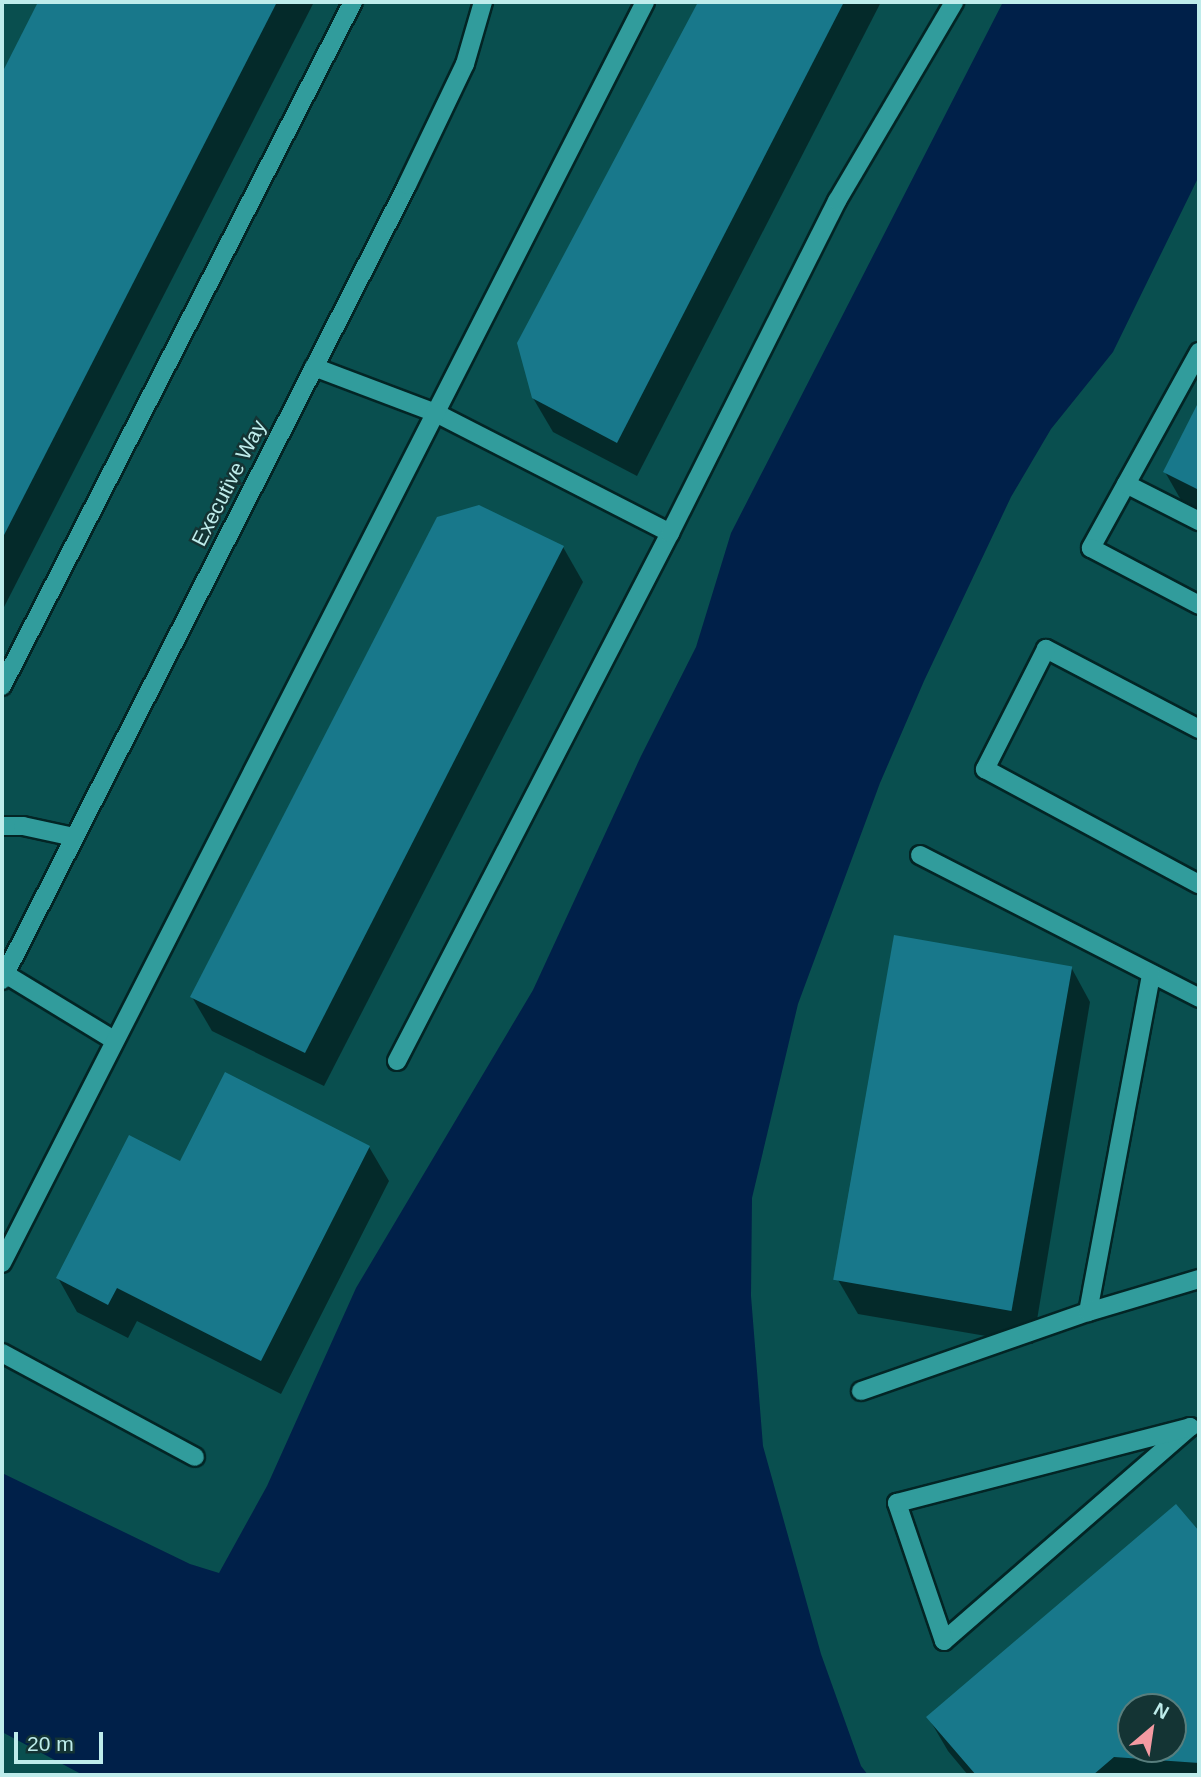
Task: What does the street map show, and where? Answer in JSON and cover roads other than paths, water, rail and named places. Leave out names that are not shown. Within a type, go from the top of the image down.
[{"type":"street","points":[[2,686],[353,2]]},
{"type":"street","name":"Executive Way","points":[[3,975],[314,367],[465,64],[483,2]]},
{"type":"street","points":[[2,1263],[645,2]]},
{"type":"street","points":[[397,1061],[670,533],[837,201],[954,2]]},
{"type":"street","points":[[1199,352],[1091,548],[1199,605]]},
{"type":"street","points":[[314,367],[436,413],[670,533]]},
{"type":"street","points":[[1126,484],[1199,521]]},
{"type":"street","points":[[1199,729],[1046,649],[985,769],[1199,884]]},
{"type":"street","points":[[2,826],[23,826],[74,837]]},
{"type":"street","points":[[920,855],[1199,998]]},
{"type":"street","points":[[3,975],[114,1040]]},
{"type":"street","points":[[1088,1312],[1151,975]]},
{"type":"street","points":[[861,1391],[1088,1312],[1199,1279]]},
{"type":"street","points":[[2,1353],[195,1457]]},
{"type":"street","points":[[1194,1432],[995,1597],[944,1641],[897,1503],[1194,1432]]}]
